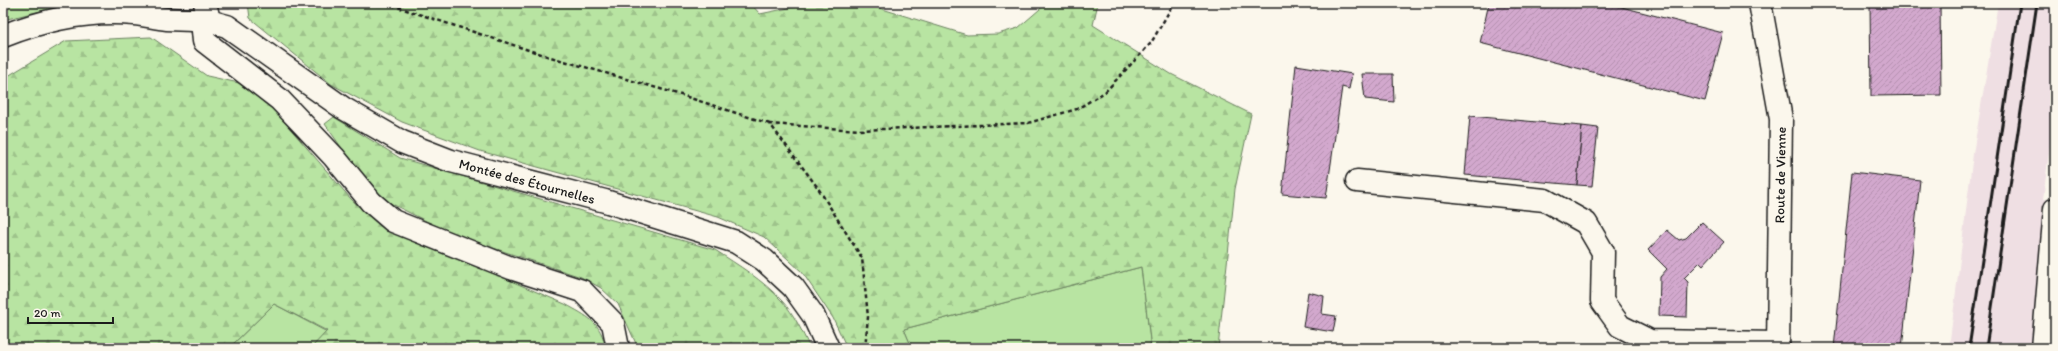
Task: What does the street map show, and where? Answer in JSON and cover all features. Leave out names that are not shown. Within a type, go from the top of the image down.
[{"type":"street","name":"Route de Vienne","points":[[1760,3],[1781,119],[1778,346]]},
{"type":"street","points":[[207,11],[203,31],[204,41],[279,99],[334,157],[371,202],[393,221],[511,268],[582,291],[613,323],[618,348]]},
{"type":"street","name":"Montée des Étournelles","points":[[3,36],[63,18],[94,14],[133,14],[166,18],[207,11],[343,108],[402,142],[451,161],[605,201],[736,242],[764,260],[793,287],[813,315],[828,348]]},
{"type":"street","points":[[1358,180],[1545,200],[1586,223],[1603,252],[1602,301],[1620,326],[1650,341],[1778,346]]},
{"type":"street","points":[[2043,348],[2055,209]]},
{"type":"path","points":[[385,3],[547,56],[681,95],[770,124],[859,130],[1028,123],[1077,109],[1105,92],[1151,43],[1174,3]]},
{"type":"path","points":[[770,124],[818,188],[862,258],[868,317],[865,348]]},
{"type":"shaded area","points":[[1998,3],[2055,3],[2055,106],[2043,199],[2055,200],[2055,348],[1949,348],[1973,154]]},
{"type":"green space","points":[[3,3],[87,3],[53,8],[3,20]]},
{"type":"green space","points":[[248,3],[750,3],[760,14],[813,3],[866,4],[967,35],[998,34],[1018,28],[1047,3],[1098,3],[1093,25],[1171,74],[1251,114],[1235,189],[1218,348],[1151,348],[1141,267],[904,329],[912,348],[847,348],[833,318],[802,272],[764,237],[718,217],[480,151],[402,122],[331,84],[250,18]]},
{"type":"green space","points":[[151,37],[207,76],[239,83],[275,111],[351,199],[365,212],[396,232],[565,304],[592,321],[600,332],[606,348],[311,348],[327,331],[274,304],[229,348],[3,348],[3,79],[66,41]]},
{"type":"green space","points":[[334,117],[400,158],[715,250],[741,267],[775,293],[794,317],[810,348],[638,348],[618,304],[601,288],[581,277],[454,235],[388,202],[364,180],[325,124]]},
{"type":"green space","points":[[1141,267],[1151,348],[912,348],[904,329]]},
{"type":"green space","points":[[274,304],[327,332],[311,348],[229,348]]},
{"type":"building","points":[[1489,3],[1606,3],[1723,33],[1705,101],[1480,43]]},
{"type":"building","points":[[1870,3],[1940,3],[1941,95],[1871,96]]},
{"type":"building","points":[[1296,65],[1352,74],[1349,89],[1342,87],[1326,198],[1282,194]]},
{"type":"building","points":[[1362,74],[1393,74],[1394,102],[1365,99]]},
{"type":"building","points":[[1470,116],[1582,126],[1577,185],[1465,175]]},
{"type":"building","points":[[1582,126],[1598,128],[1592,186],[1577,185]]},
{"type":"building","points":[[1852,172],[1920,180],[1902,348],[1834,348]]},
{"type":"building","points":[[1702,222],[1724,242],[1703,265],[1700,262],[1684,278],[1688,282],[1687,317],[1659,316],[1660,277],[1667,269],[1648,250],[1667,230],[1679,240],[1686,238]]},
{"type":"building","points":[[1308,292],[1324,296],[1322,314],[1336,316],[1333,332],[1303,327]]},
{"type":"railway","points":[[1969,348],[2020,3]]},
{"type":"railway","points":[[1986,348],[2037,3]]}]
